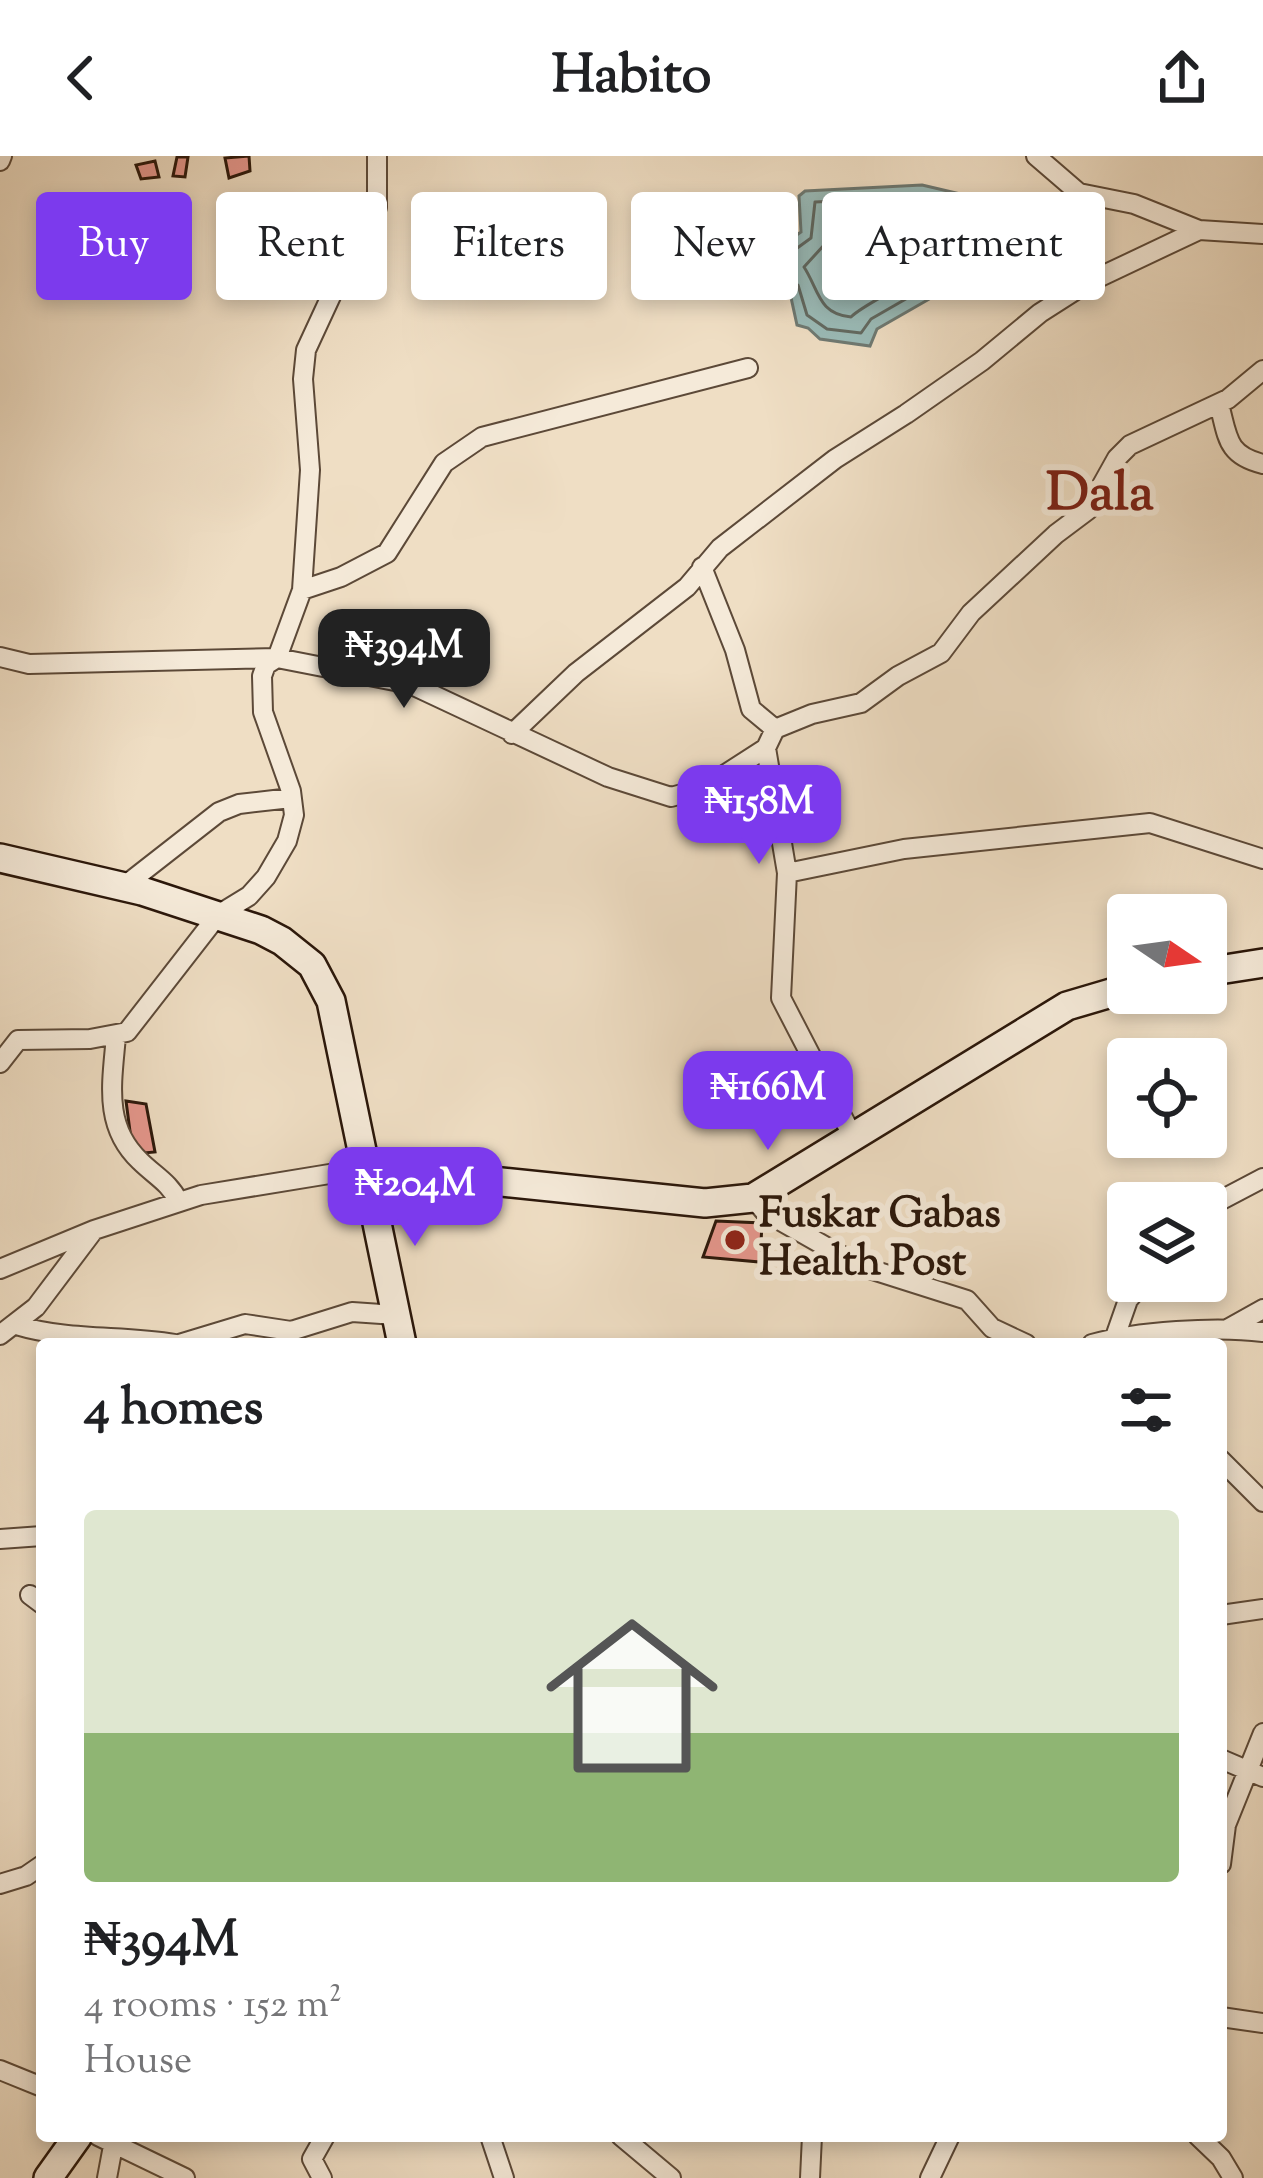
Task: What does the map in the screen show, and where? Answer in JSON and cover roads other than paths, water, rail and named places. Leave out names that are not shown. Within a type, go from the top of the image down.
[{"type":"main road","points":[[0,858],[218,916],[282,941],[311,965],[331,1001],[401,1338]]},
{"type":"main road","points":[[1227,969],[1263,963]]},
{"type":"main road","points":[[366,1168],[705,1203],[753,1198],[1067,1006],[1107,994]]},
{"type":"main road","points":[[48,2178],[73,2142]]},
{"type":"street","points":[[0,1063],[18,1040],[127,1032],[218,916],[249,896],[279,858],[294,815],[262,712],[262,676],[266,665],[278,658],[302,590],[310,470],[303,379],[306,350],[344,268],[372,225],[377,207],[377,156]]},
{"type":"street","points":[[1036,156],[1078,192]]},
{"type":"street","points":[[1105,198],[1134,204],[1199,230],[1263,234]]},
{"type":"street","points":[[1105,274],[1199,230]]},
{"type":"street","points":[[512,734],[576,673],[687,586],[720,548],[1060,300]]},
{"type":"street","points":[[302,590],[341,578],[387,554],[444,464],[482,437],[748,368]]},
{"type":"street","points":[[0,657],[29,664],[278,658],[410,684],[608,777],[671,797],[723,778],[766,748],[775,729],[812,714],[861,703],[941,653],[971,613],[1088,510],[1117,458],[1130,445],[1219,404],[1263,370]]},
{"type":"street","points":[[1219,404],[1230,446],[1242,459],[1263,464]]},
{"type":"street","points":[[1263,474],[1263,484]]},
{"type":"street","points":[[702,568],[735,650],[751,709],[775,729]]},
{"type":"street","points":[[766,748],[787,873],[781,998],[814,1070],[854,1139]]},
{"type":"street","points":[[123,887],[220,812],[238,804],[291,798]]},
{"type":"street","points":[[787,873],[904,849],[1150,823],[1263,859]]},
{"type":"street","points":[[116,1036],[112,1117],[124,1144],[170,1184],[179,1202]]},
{"type":"street","points":[[0,1269],[179,1202],[366,1168]]},
{"type":"street","points":[[1227,1197],[1263,1178]]},
{"type":"street","points":[[753,1198],[765,1212],[860,1266],[968,1300],[992,1328],[1013,1338]]},
{"type":"street","points":[[8,1330],[69,1268],[94,1230]]},
{"type":"street","points":[[1120,1338],[1128,1302]]},
{"type":"street","points":[[1228,1328],[1263,1309]]},
{"type":"street","points":[[197,1338],[245,1324],[291,1331],[352,1312],[396,1315]]},
{"type":"street","points":[[1144,1338],[1228,1328],[1263,1332]]},
{"type":"street","points":[[8,1330],[68,1338]]},
{"type":"street","points":[[1227,1466],[1263,1502]]},
{"type":"street","points":[[0,1539],[36,1537]]},
{"type":"street","points":[[1227,1614],[1263,1609]]},
{"type":"street","points":[[1227,1823],[1254,1774],[1263,1733]]},
{"type":"street","points":[[0,1884],[36,1868]]},
{"type":"street","points":[[1227,2018],[1263,2023]]},
{"type":"street","points":[[0,2070],[36,2085]]},
{"type":"street","points":[[105,2142],[106,2178]]},
{"type":"street","points":[[107,2142],[185,2178]]},
{"type":"street","points":[[321,2142],[312,2158],[322,2178]]},
{"type":"street","points":[[492,2142],[504,2178]]},
{"type":"street","points":[[628,2142],[671,2178]]},
{"type":"street","points":[[810,2178],[812,2142]]},
{"type":"street","points":[[929,2178],[947,2142]]},
{"type":"street","points":[[1204,2142],[1233,2178]]},
{"type":"water","points":[[922,185],[952,192],[822,192],[822,300],[928,300],[877,329],[870,346],[820,339],[797,325],[792,300],[798,300],[799,196],[805,191]]},
{"type":"place","name":"Fuskar Gabas Health Post","points":[[735,1240]]},
{"type":"district","name":"Dala","points":[[1100,496]]}]
